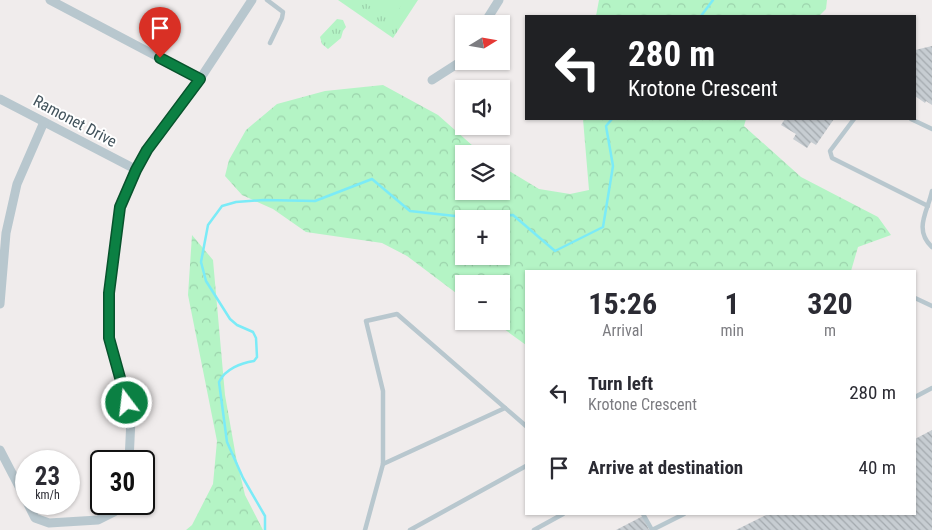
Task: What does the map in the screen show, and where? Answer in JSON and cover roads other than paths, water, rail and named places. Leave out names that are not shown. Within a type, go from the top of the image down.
[{"type":"street","points":[[50,0],[200,79]]},
{"type":"street","points":[[130,450],[132,419],[109,338],[109,293],[120,207],[147,150],[200,79],[252,0]]},
{"type":"street","points":[[490,15],[499,0]]},
{"type":"street","points":[[432,80],[455,65]]},
{"type":"street","name":"Ramonet Drive","points":[[0,99],[136,170]]},
{"type":"street","points":[[0,298],[6,233],[17,184],[44,122]]},
{"type":"street","points":[[0,450],[15,479]]},
{"type":"street","points":[[34,515],[36,518],[49,523],[98,520],[108,515]]},
{"type":"lane","points":[[267,0],[283,12],[270,43]]},
{"type":"lane","points":[[853,120],[830,151],[832,158],[928,206]]},
{"type":"lane","points":[[912,120],[932,130]]},
{"type":"lane","points":[[932,191],[923,216],[922,226],[924,236],[932,247]]},
{"type":"lane","points":[[916,298],[932,306]]},
{"type":"lane","points":[[365,530],[383,464],[383,391],[366,321],[397,314],[525,425]]},
{"type":"lane","points":[[916,396],[932,388]]},
{"type":"lane","points":[[383,464],[505,408]]},
{"type":"lane","points":[[410,530],[525,467]]},
{"type":"lane","points":[[534,530],[561,515]]},
{"type":"lane","points":[[644,515],[652,530],[682,515]]},
{"type":"waterway","points":[[702,15],[713,0]]},
{"type":"waterway","points":[[265,530],[265,516],[243,478],[227,442],[219,382],[234,367],[254,361],[257,357],[256,338],[253,332],[237,325],[230,319],[206,281],[201,262],[208,225],[222,206],[236,202],[264,200],[315,201],[372,179],[410,211],[473,218],[513,215],[555,251],[603,227],[613,166],[606,126],[611,120]]}]
